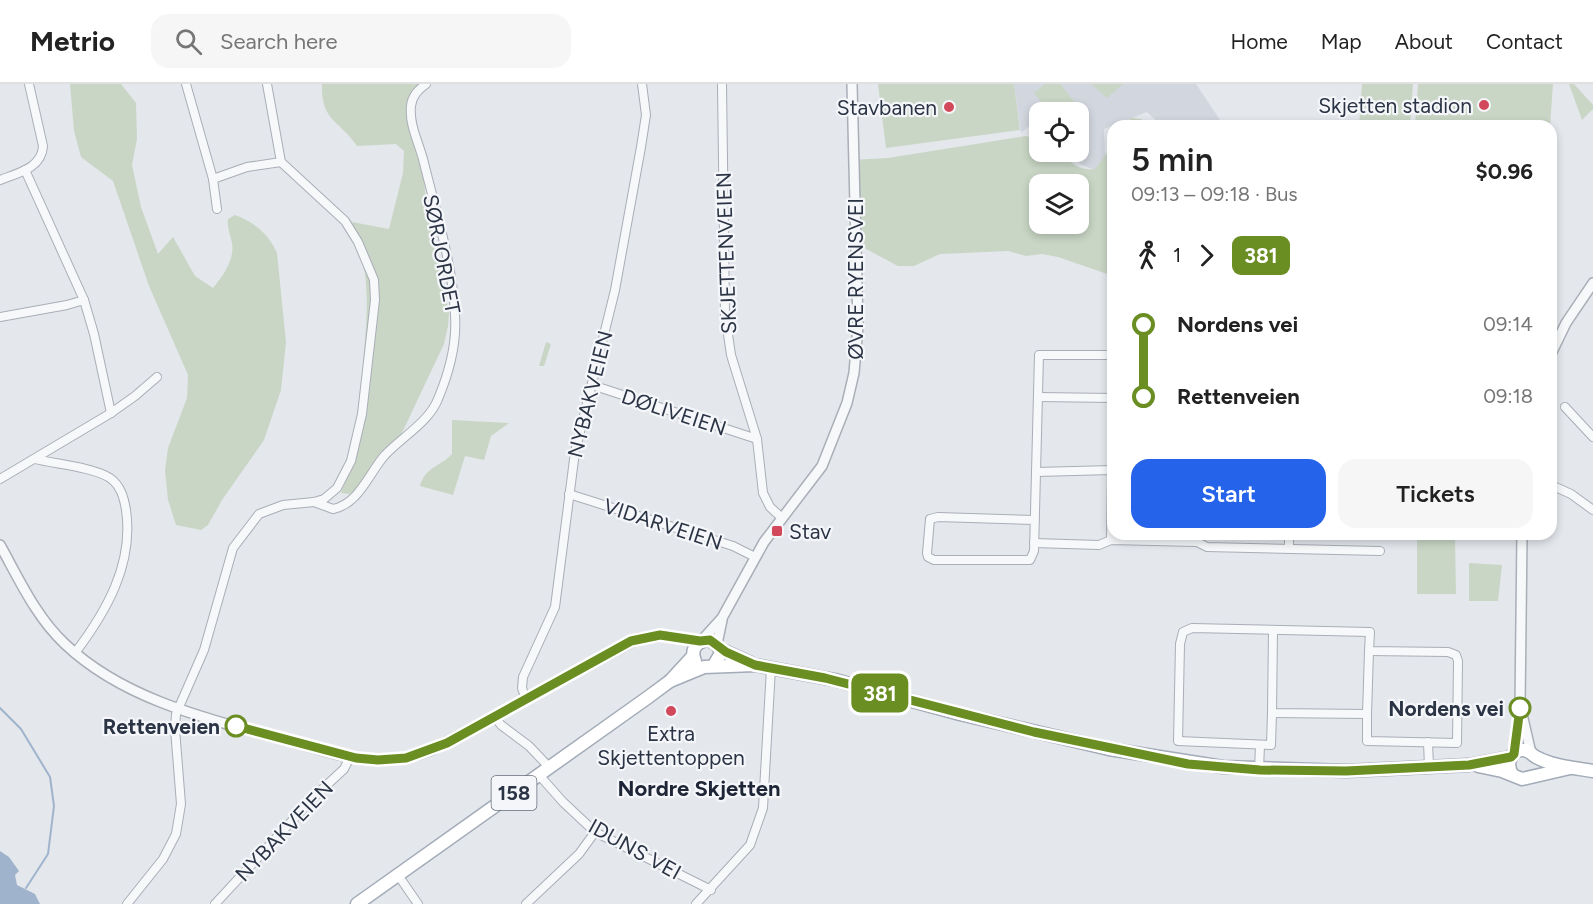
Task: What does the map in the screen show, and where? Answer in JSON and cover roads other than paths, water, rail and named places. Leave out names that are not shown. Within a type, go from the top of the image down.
[{"type":"main road","name":"158","points":[[670,681],[697,647],[710,640],[755,665]]},
{"type":"main road","points":[[697,647],[696,662],[709,666],[719,660],[718,646]]},
{"type":"main road","name":"158","points":[[357,904],[670,681],[709,666],[755,665],[825,678],[978,719],[1140,756],[1260,770],[1315,771],[1469,765],[1512,755],[1520,750],[1571,768],[1593,771]]},
{"type":"main road","points":[[1512,755],[1508,764],[1512,774]]},
{"type":"main road","points":[[1533,755],[1537,768],[1533,775]]},
{"type":"main road","name":"158","points":[[1469,765],[1512,774],[1522,779],[1571,768]]},
{"type":"street","points":[[0,180],[25,170],[39,161],[43,155],[29,84]]},
{"type":"street","points":[[186,84],[213,179],[217,209]]},
{"type":"street","points":[[127,904],[164,860],[180,822],[181,797],[175,729],[178,708],[204,650],[232,548],[259,514],[283,505],[324,499],[337,488],[351,461],[362,414],[375,288],[358,242],[345,221],[281,162],[267,84]]},
{"type":"street","name":"SØRJORDET","points":[[315,502],[333,509],[349,502],[356,495],[381,460],[432,412],[451,360],[455,331],[453,292],[411,117],[413,96],[426,84]]},
{"type":"street","name":"NYBAKVEIEN","points":[[526,700],[522,688],[523,677],[555,607],[575,452],[615,290],[646,115],[642,84]]},
{"type":"street","name":"SKJETTENVEIEN","points":[[722,84],[725,314],[731,355],[757,439],[764,497],[770,507],[782,518]]},
{"type":"street","name":"ØVRE RYENSVEI","points":[[697,647],[722,618],[755,557],[826,457],[844,414],[854,373],[858,314],[852,84]]},
{"type":"street","points":[[213,179],[246,167],[281,162]]},
{"type":"street","points":[[25,170],[84,300],[94,334],[111,413]]},
{"type":"street","points":[[1557,342],[1566,323],[1593,284]]},
{"type":"street","points":[[0,317],[67,306],[84,300]]},
{"type":"street","points":[[1035,520],[938,517],[930,519],[928,557],[934,560],[1025,562],[1033,557],[1035,520],[1040,355],[1107,356]]},
{"type":"street","points":[[0,479],[111,413],[157,377]]},
{"type":"street","name":"DØLIVEIEN","points":[[592,385],[757,439]]},
{"type":"street","points":[[1038,397],[1107,398]]},
{"type":"street","points":[[1565,407],[1593,437]]},
{"type":"street","points":[[35,459],[110,478],[124,497],[128,519],[124,562],[106,608],[75,653]]},
{"type":"street","points":[[1036,472],[1107,470]]},
{"type":"street","points":[[1557,488],[1571,494],[1593,510]]},
{"type":"street","name":"VIDARVEIEN","points":[[569,494],[733,546],[755,557]]},
{"type":"street","points":[[1034,543],[1099,544],[1111,540]]},
{"type":"street","points":[[1199,540],[1207,547],[1380,551]]},
{"type":"street","points":[[1289,540],[1289,548]]},
{"type":"street","points":[[1512,755],[1520,706],[1522,540]]},
{"type":"street","points":[[0,545],[44,620],[75,653],[123,684],[178,708],[350,757],[387,760],[421,754],[526,700],[631,641],[654,635],[674,636],[697,647]]},
{"type":"street","name":"ØVRE RYENSVEI","points":[[718,646],[722,618]]},
{"type":"street","points":[[1273,630],[1270,745],[1178,741],[1180,644],[1183,632],[1192,628],[1370,632],[1368,741],[1457,743],[1458,661],[1456,655],[1448,652],[1370,651]]},
{"type":"street","points":[[696,904],[750,844],[764,808],[771,668]]},
{"type":"street","points":[[1520,706],[1533,755]]},
{"type":"street","points":[[1272,713],[1367,714]]},
{"type":"street","name":"IDUNS VEI","points":[[494,716],[501,725],[523,741],[562,802],[595,832],[711,890]]},
{"type":"street","points":[[1428,742],[1429,767]]},
{"type":"street","points":[[1260,745],[1260,770]]},
{"type":"street","name":"NYBAKVEIEN","points":[[215,904],[316,795],[344,769],[350,757]]},
{"type":"street","points":[[526,904],[579,854],[595,832]]},
{"type":"street","points":[[398,875],[418,904]]},
{"type":"water","points":[[0,851],[9,857],[19,871],[15,875],[17,885],[35,894],[40,904],[0,904]]},
{"type":"waterway","points":[[0,708],[21,729],[50,777],[54,806],[48,854],[26,888]]},
{"type":"place","name":"Skjetten stadion","points":[[1484,105]]},
{"type":"place","name":"Stavbanen","points":[[949,107]]},
{"type":"place","name":"Stav","points":[[777,531]]},
{"type":"place","name":"Nordens vei","points":[[1520,708]]},
{"type":"place","name":"Extra Skjettentoppen","points":[[671,711]]},
{"type":"place","name":"Rettenveien","points":[[236,726]]},
{"type":"district","name":"Nordre Skjetten","points":[[699,788]]}]
